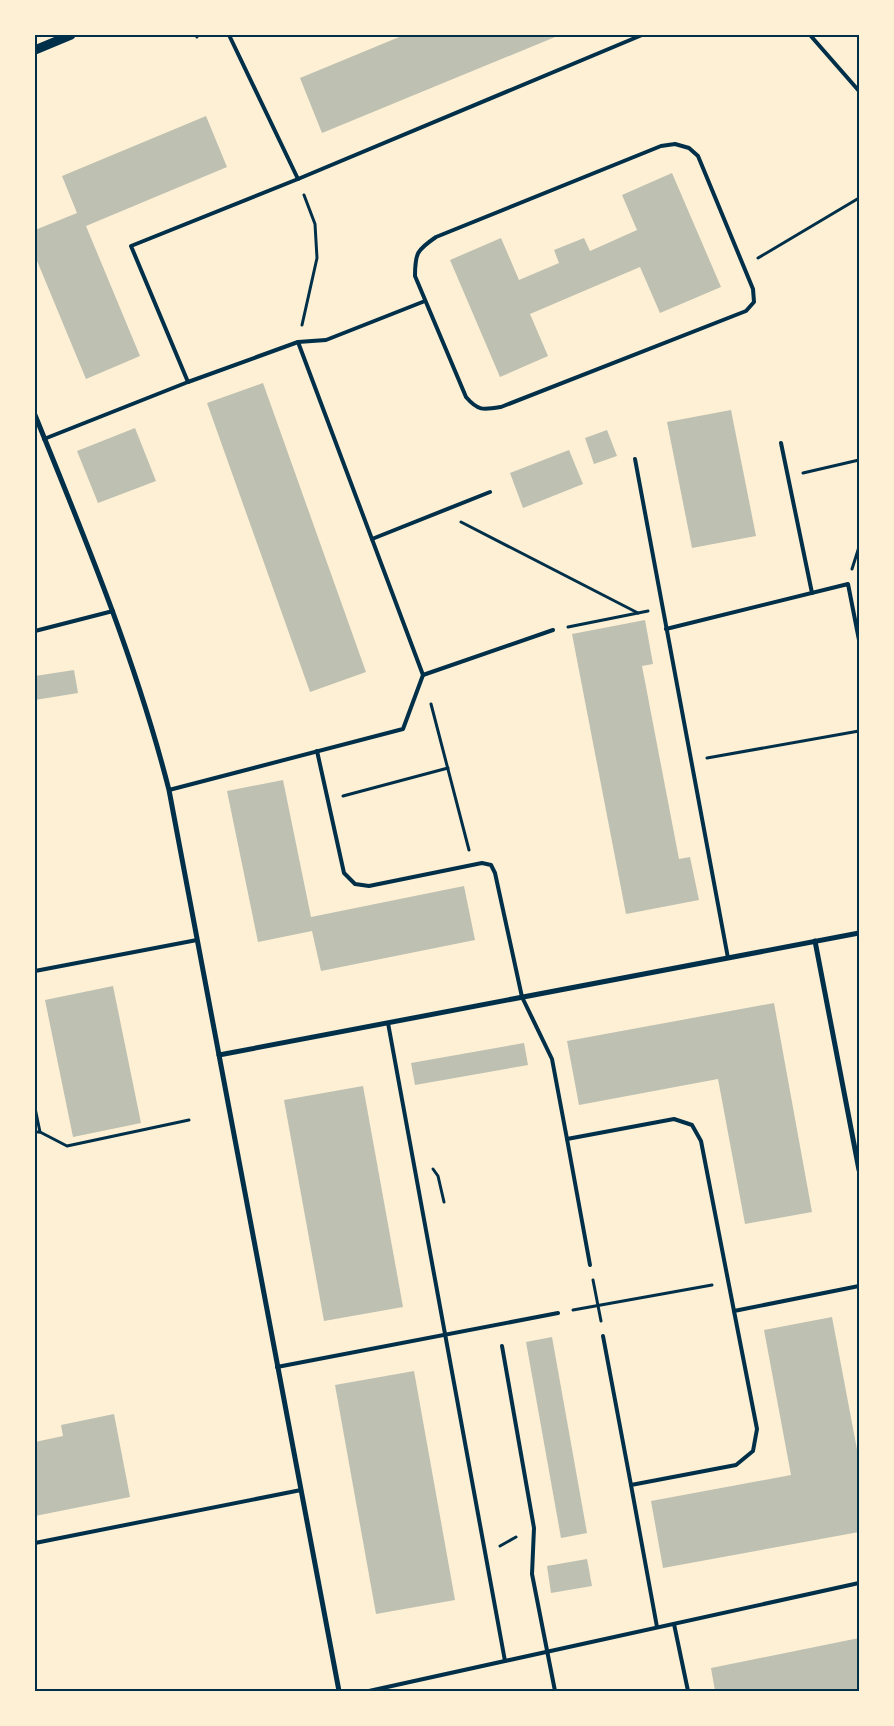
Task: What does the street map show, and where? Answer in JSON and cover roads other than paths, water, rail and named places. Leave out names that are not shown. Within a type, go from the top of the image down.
[{"type":"street","points":[[35,50],[71,35]]},
{"type":"street","points":[[35,415],[113,611],[169,790],[339,1691]]},
{"type":"street","points":[[219,1055],[859,933]]},
{"type":"street","points":[[815,941],[859,1170]]},
{"type":"lane","points":[[229,35],[298,179]]},
{"type":"lane","points":[[188,382],[131,246],[298,179],[642,35]]},
{"type":"lane","points":[[810,35],[859,91]]},
{"type":"lane","points":[[676,144],[689,148],[698,156],[753,289],[754,302],[746,312],[501,407],[485,409],[474,406],[466,397],[425,301],[416,276],[416,261],[421,247],[436,237],[661,146],[676,144]]},
{"type":"lane","points":[[44,439],[188,382],[298,342],[326,340],[425,301]]},
{"type":"lane","points":[[169,790],[402,729],[424,675],[298,342]]},
{"type":"lane","points":[[781,443],[812,593]]},
{"type":"lane","points":[[635,459],[728,958]]},
{"type":"lane","points":[[372,540],[490,492]]},
{"type":"lane","points":[[666,629],[848,584],[859,640]]},
{"type":"lane","points":[[35,631],[113,611]]},
{"type":"lane","points":[[424,675],[553,630]]},
{"type":"lane","points":[[317,751],[344,873],[355,884],[369,886],[482,863],[491,865],[495,873],[522,997],[552,1059],[590,1265]]},
{"type":"lane","points":[[35,971],[197,940]]},
{"type":"lane","points":[[388,1023],[505,1661]]},
{"type":"lane","points":[[567,1139],[674,1119],[692,1125],[700,1141],[757,1429],[753,1451],[736,1465],[631,1485]]},
{"type":"lane","points":[[734,1310],[859,1286]]},
{"type":"lane","points":[[277,1367],[558,1313]]},
{"type":"lane","points":[[603,1336],[657,1627]]},
{"type":"lane","points":[[502,1346],[534,1528],[532,1574],[555,1691]]},
{"type":"lane","points":[[35,1542],[301,1490]]},
{"type":"lane","points":[[369,1691],[859,1583]]},
{"type":"lane","points":[[674,1624],[688,1691]]}]
